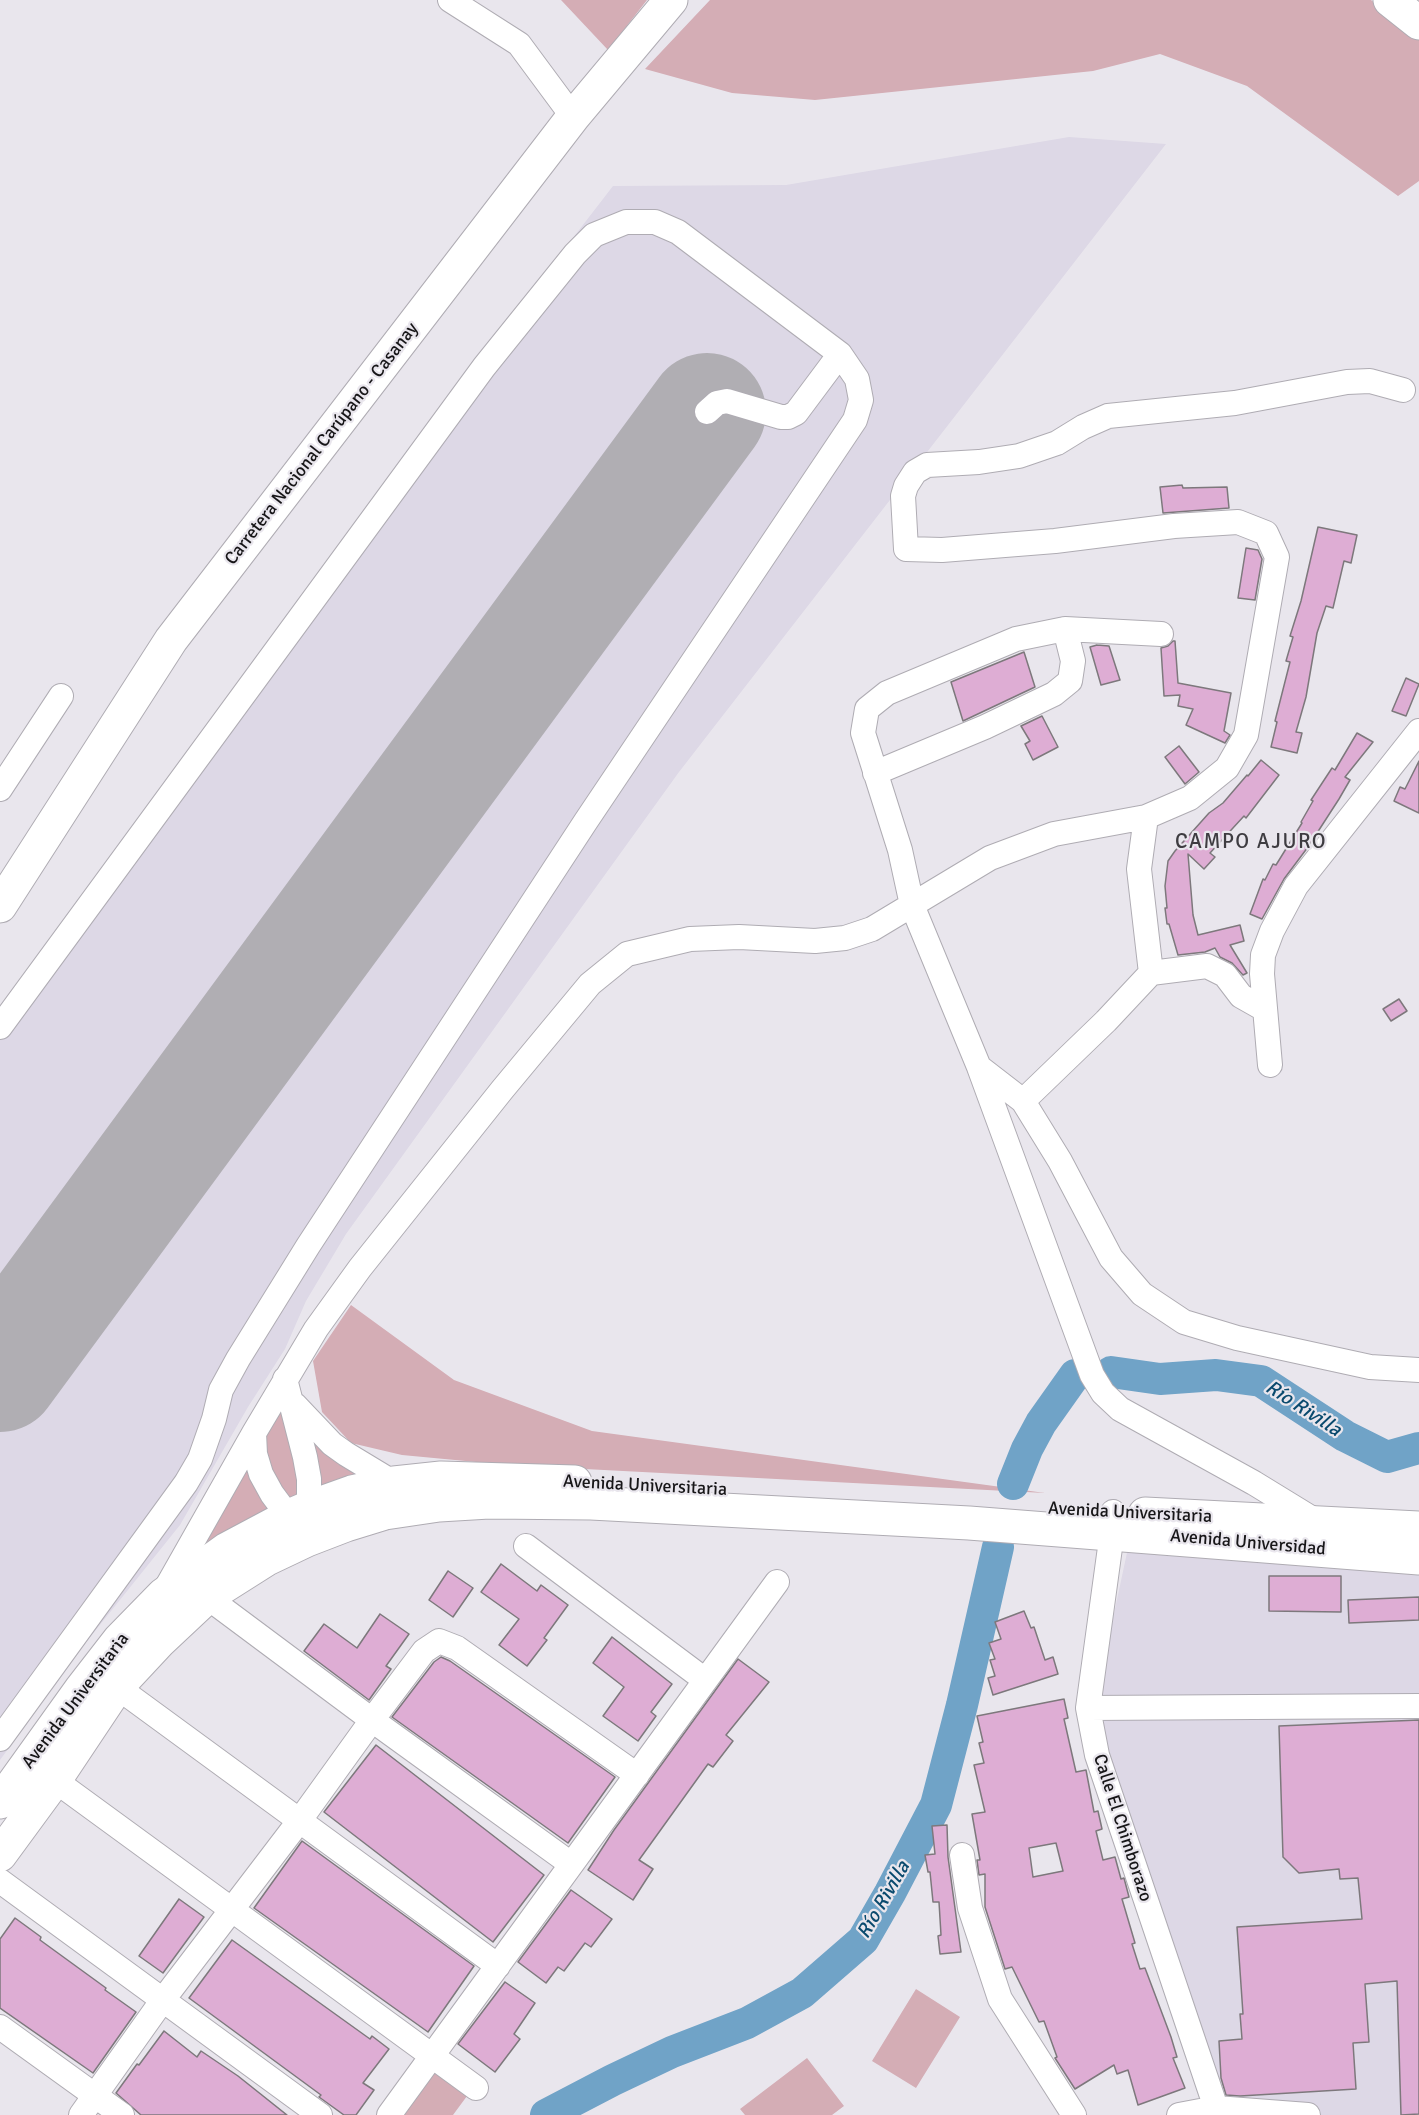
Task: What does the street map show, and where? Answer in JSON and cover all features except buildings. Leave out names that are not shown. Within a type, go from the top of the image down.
[{"type":"highway","name":"Carretera Nacional Carúpano - Casanay","points":[[0,906],[171,640],[573,117],[670,0]]},
{"type":"highway","points":[[1389,0],[1419,24]]},
{"type":"highway","name":"Avenida Universitaria","points":[[0,1855],[43,1771],[81,1689],[119,1640],[163,1595],[227,1549],[302,1521],[352,1492],[394,1483],[441,1478],[508,1478],[1113,1522],[1316,1521],[1419,1528]]},
{"type":"highway","name":"Avenida Universitaria","points":[[302,1521],[346,1525],[385,1513],[439,1505],[489,1502],[591,1503],[969,1523]]},
{"type":"highway","name":"Avenida Universitaria","points":[[0,1802],[43,1771],[159,1642],[207,1597],[267,1559],[302,1521]]},
{"type":"highway","name":"Avenida Universidad","points":[[969,1523],[1113,1522],[1419,1558]]},
{"type":"street","points":[[450,0],[519,44],[573,117]]},
{"type":"street","points":[[0,1027],[484,367],[574,254],[594,235],[627,222],[655,222],[678,232],[840,354],[857,379],[861,400],[855,420],[586,821],[308,1246],[221,1390],[200,1459],[186,1483],[0,1739]]},
{"type":"street","points":[[707,412],[717,403],[727,400],[781,417],[788,417],[796,413],[840,354]]},
{"type":"street","points":[[163,1595],[254,1433],[287,1389],[316,1329],[360,1268],[590,984],[627,954],[690,939],[739,937],[815,941],[845,938],[872,929],[990,858],[1053,834],[1146,817],[1190,798],[1227,768],[1246,735],[1277,557],[1266,532],[1238,522],[1174,526],[1055,541],[942,550],[906,549],[903,496],[911,478],[927,465],[979,462],[1020,456],[1057,443],[1083,427],[1108,416],[1235,403],[1347,382],[1370,381],[1403,390]]},
{"type":"street","points":[[876,773],[985,727],[1054,694],[1070,681],[1073,661],[1065,629]]},
{"type":"street","points":[[1161,634],[1065,629],[1016,639],[887,693],[867,709],[863,733],[900,850],[912,905],[979,1067],[1092,1375],[1103,1393],[1120,1409],[1254,1483],[1316,1521]]},
{"type":"street","points":[[0,789],[61,696]]},
{"type":"street","points":[[1270,1065],[1262,990],[1263,955],[1272,931],[1296,886],[1419,731]]},
{"type":"street","points":[[1146,817],[1139,869],[1151,973]]},
{"type":"street","points":[[1023,1101],[1106,1021],[1151,973],[1207,966],[1225,975],[1242,996],[1264,1009]]},
{"type":"street","points":[[979,1067],[1023,1101],[1060,1161],[1111,1258],[1142,1294],[1184,1322],[1237,1338],[1370,1367],[1419,1370]]},
{"type":"street","points":[[287,1389],[332,1444],[394,1483]]},
{"type":"street","points":[[287,1389],[305,1457],[302,1521]]},
{"type":"street","points":[[254,1433],[255,1454],[261,1474],[272,1494],[302,1521]]},
{"type":"street","name":"Calle El Chimborazo","points":[[1113,1522],[1088,1708],[1097,1755],[1216,2112]]},
{"type":"street","points":[[526,1546],[705,1680]]},
{"type":"street","points":[[389,2115],[777,1582]]},
{"type":"street","points":[[207,1597],[571,1864]]},
{"type":"street","points":[[81,2115],[162,2001],[300,1820],[424,1651],[439,1641],[457,1648],[637,1775]]},
{"type":"street","points":[[117,1687],[498,1965]]},
{"type":"street","points":[[1088,1708],[1419,1706]]},
{"type":"street","points":[[43,1771],[476,2088]]},
{"type":"street","points":[[962,1855],[970,1908],[1000,1999],[1074,2115]]},
{"type":"street","points":[[0,1881],[320,2115]]},
{"type":"street","points":[[0,2027],[122,2115]]},
{"type":"street","points":[[1179,2115],[1216,2112],[1308,2115]]},
{"type":"shaded area","points":[[561,0],[647,0],[608,50]]},
{"type":"shaded area","points":[[710,0],[1371,0],[1419,39],[1419,181],[1398,196],[1247,86],[1160,54],[1093,71],[815,100],[732,93],[645,69]]},
{"type":"shaded area","points":[[1069,137],[1166,144],[679,772],[346,1234],[306,1301],[285,1349],[248,1407],[180,1525],[87,1641],[0,1760],[0,1015],[491,344],[613,186],[786,185]]},
{"type":"shaded area","points":[[351,1305],[454,1380],[592,1431],[1045,1493],[508,1465],[402,1455],[351,1443],[322,1412],[313,1361]]},
{"type":"shaded area","points":[[289,1399],[394,1483],[163,1595],[207,1515]]},
{"type":"shaded area","points":[[1128,1548],[1419,1570],[1419,2115],[1230,2115],[1100,1731],[1106,1651]]},
{"type":"shaded area","points":[[916,1989],[960,2017],[916,2088],[872,2061]]},
{"type":"shaded area","points":[[807,2058],[844,2106],[832,2115],[745,2115],[740,2109]]},
{"type":"shaded area","points":[[435,2071],[467,2096],[453,2115],[401,2115]]},
{"type":"waterway","name":"Río Rivilla","points":[[1111,1372],[1160,1379],[1216,1375],[1261,1381],[1345,1436],[1387,1457],[1419,1448]]},
{"type":"waterway","name":"Río Rivilla","points":[[1013,1484],[1027,1449],[1041,1423],[1075,1375]]},
{"type":"waterway","name":"Río Rivilla","points":[[546,2115],[672,2052],[747,2023],[802,1993],[863,1940],[936,1805],[962,1705],[998,1547]]},
{"type":"runway","points":[[0,1373],[707,412]]},
{"type":"district","name":"CAMPO AJURO","points":[[1251,842]]}]
